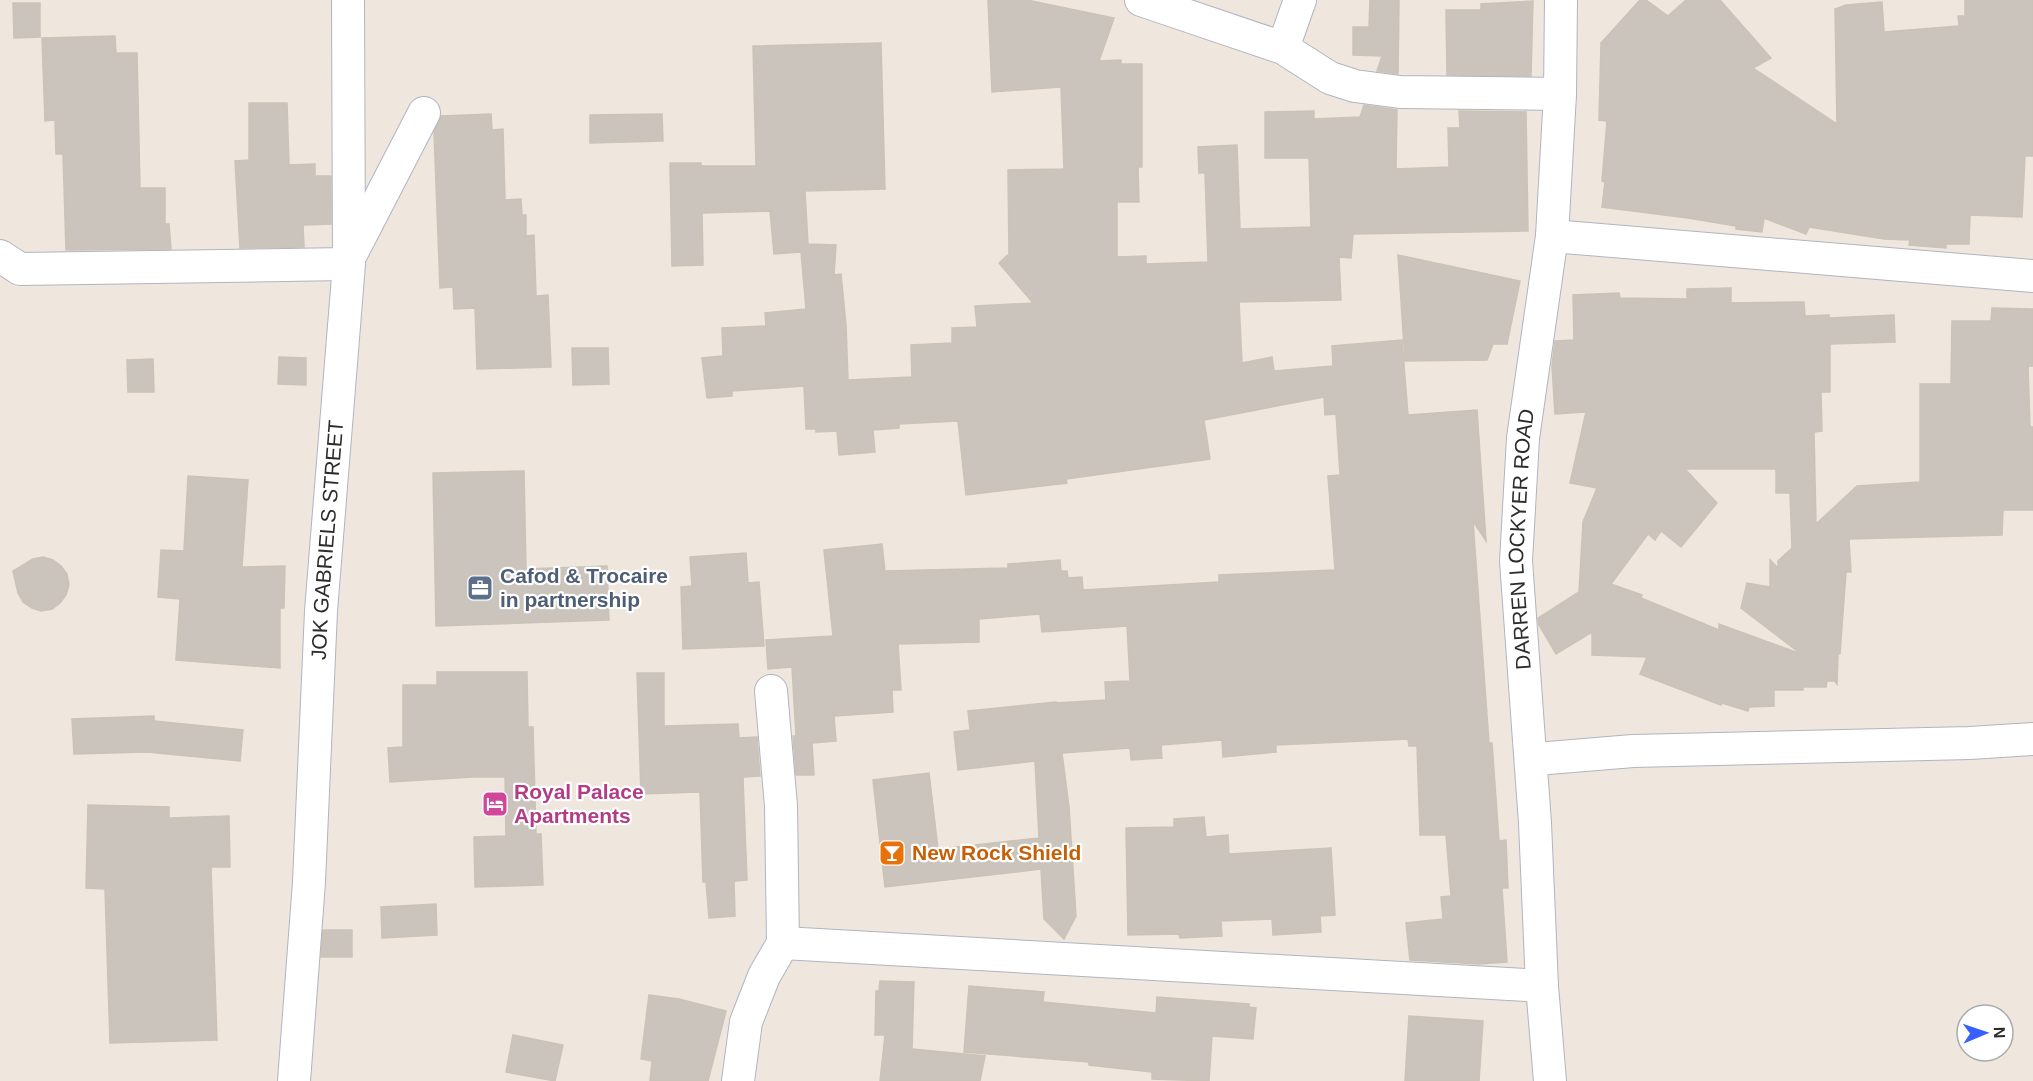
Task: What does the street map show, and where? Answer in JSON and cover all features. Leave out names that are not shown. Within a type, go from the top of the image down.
[{"type":"street","name":"JOK GABRIELS STREET","points":[[294,1081],[309,882],[321,611],[349,264],[348,0]]},
{"type":"street","points":[[1141,0],[1283,48],[1330,78],[1355,86],[1400,92],[1560,94]]},
{"type":"street","points":[[1283,48],[1300,0]]},
{"type":"street","name":"DARREN LOCKYER ROAD","points":[[1550,1081],[1542,986],[1535,823],[1516,561],[1523,438],[1552,236],[1560,94],[1561,0]]},
{"type":"street","points":[[0,256],[20,268],[346,264],[424,113]]},
{"type":"street","points":[[1552,236],[2033,276]]},
{"type":"street","points":[[738,1081],[746,1022],[764,976],[783,943],[782,806],[771,691]]},
{"type":"street","points":[[1536,759],[1633,751],[1970,743],[2033,739]]},
{"type":"street","points":[[783,943],[1542,986]]},
{"type":"building","points":[[988,0],[1027,0],[1114,18],[1099,61],[1121,60],[1121,64],[1142,64],[1142,167],[1138,167],[1139,202],[1117,202],[1117,257],[1146,256],[1146,264],[1208,262],[1205,173],[1199,173],[1198,147],[1237,145],[1240,229],[1311,227],[1309,158],[1265,158],[1265,112],[1314,111],[1314,119],[1360,117],[1364,105],[1397,110],[1396,169],[1449,167],[1448,128],[1460,128],[1459,111],[1526,112],[1528,231],[1353,234],[1351,258],[1339,257],[1341,300],[1239,302],[1242,363],[1272,357],[1274,371],[1333,366],[1332,346],[1402,340],[1408,415],[1477,410],[1486,541],[1473,521],[1489,743],[1492,743],[1499,841],[1506,840],[1508,888],[1502,888],[1507,962],[1479,964],[1410,960],[1406,923],[1443,919],[1441,897],[1451,896],[1446,835],[1420,835],[1417,746],[1409,746],[1408,739],[1276,745],[1276,752],[1223,757],[1222,740],[1161,745],[1162,758],[1131,760],[1130,748],[1062,753],[1069,807],[1076,916],[1064,939],[1044,919],[1041,869],[885,887],[873,780],[929,773],[938,849],[1039,838],[1035,761],[958,770],[954,732],[970,730],[968,711],[1056,702],[1106,700],[1105,682],[1130,681],[1127,626],[1042,632],[1040,614],[979,619],[979,642],[898,644],[901,690],[892,690],[893,712],[834,716],[836,741],[812,743],[814,775],[796,775],[792,667],[768,669],[766,640],[833,636],[824,550],[882,544],[885,571],[1008,568],[1008,564],[1060,560],[1061,571],[1067,571],[1068,578],[1082,577],[1083,590],[1219,582],[1219,575],[1335,570],[1328,476],[1340,475],[1336,414],[1325,415],[1324,397],[1204,420],[1210,459],[1066,479],[1067,483],[966,495],[958,421],[899,424],[899,428],[873,430],[875,452],[839,455],[837,431],[816,432],[816,429],[806,429],[804,386],[732,391],[732,396],[707,398],[702,358],[723,356],[722,328],[766,326],[765,313],[806,309],[801,252],[774,254],[770,211],[702,213],[703,265],[672,266],[670,163],[701,163],[701,166],[756,166],[753,46],[881,43],[885,189],[805,191],[808,244],[836,245],[834,275],[841,274],[848,380],[912,377],[911,345],[952,343],[952,328],[977,327],[975,306],[1033,303],[999,263],[1009,254],[1008,170],[1064,169],[1061,87],[992,92]]},
{"type":"building","points":[[1370,0],[1399,0],[1398,74],[1377,71],[1382,56],[1353,55],[1353,27],[1369,27]]},
{"type":"building","points":[[1640,0],[1646,0],[1668,16],[1686,0],[1720,0],[1771,58],[1753,68],[1837,124],[1835,9],[1846,5],[1882,2],[1884,32],[1959,26],[1958,16],[1965,16],[1965,0],[2033,0],[2033,156],[2025,156],[2022,217],[1970,215],[1969,244],[1946,244],[1946,248],[1909,245],[1910,240],[1884,239],[1809,227],[1806,234],[1764,218],[1762,232],[1736,229],[1736,226],[1688,218],[1602,207],[1607,121],[1599,120],[1601,43]]},
{"type":"building","points":[[1533,1],[1531,76],[1447,75],[1446,10],[1481,10],[1481,4]]},
{"type":"building","points":[[13,3],[40,3],[40,37],[14,38]]},
{"type":"building","points":[[115,36],[116,53],[137,53],[140,188],[165,188],[165,224],[169,224],[171,249],[66,250],[63,154],[56,154],[55,120],[45,121],[42,38]]},
{"type":"building","points":[[249,103],[287,103],[289,165],[315,164],[315,176],[331,176],[331,224],[303,225],[304,247],[240,248],[235,161],[249,160]]},
{"type":"building","points":[[491,114],[492,130],[503,129],[505,200],[521,199],[522,215],[526,215],[526,236],[534,235],[536,296],[548,295],[551,367],[477,369],[475,308],[454,309],[453,287],[440,288],[434,132],[441,116]]},
{"type":"building","points":[[662,114],[663,141],[590,143],[590,115]]},
{"type":"building","points":[[1398,255],[1520,281],[1507,344],[1493,344],[1487,360],[1405,361]]},
{"type":"building","points":[[1731,288],[1731,303],[1804,302],[1805,316],[1829,315],[1829,318],[1894,315],[1895,342],[1830,344],[1830,392],[1821,392],[1822,431],[1814,432],[1816,524],[1857,486],[1920,482],[1920,384],[1951,384],[1952,321],[1991,321],[1992,308],[2033,309],[2033,366],[2028,366],[2030,427],[2033,427],[2033,510],[2003,510],[2002,535],[1849,539],[1851,572],[1846,572],[1837,684],[1835,681],[1827,681],[1826,687],[1774,690],[1774,706],[1749,707],[1748,711],[1722,703],[1721,705],[1640,674],[1647,657],[1592,655],[1592,632],[1556,654],[1539,625],[1538,618],[1579,592],[1583,522],[1597,488],[1570,483],[1586,412],[1555,414],[1552,366],[1555,341],[1574,340],[1573,295],[1619,293],[1620,298],[1687,299],[1687,289]],"holes":[[[1685,469],[1776,469],[1776,493],[1790,493],[1792,548],[1778,561],[1778,568],[1770,560],[1770,587],[1747,583],[1741,608],[1801,654],[1719,624],[1719,630],[1641,598],[1642,595],[1611,584],[1648,534],[1655,540],[1661,531],[1681,547],[1717,503]]]},
{"type":"building","points":[[572,348],[608,348],[609,384],[573,385]]},
{"type":"building","points":[[279,357],[306,358],[306,385],[278,384]]},
{"type":"building","points":[[153,359],[154,392],[128,392],[127,360]]},
{"type":"building","name":"Cafod & Trocaire in partnership","points":[[524,471],[526,569],[607,566],[609,620],[436,626],[433,473]]},
{"type":"building","points":[[188,476],[248,480],[242,567],[285,566],[284,608],[280,608],[280,668],[176,660],[180,599],[158,597],[161,550],[184,551]]},
{"type":"building","points":[[746,553],[748,583],[759,582],[764,646],[683,649],[681,587],[692,586],[690,557]]},
{"type":"building","points":[[43,557],[61,566],[67,574],[69,585],[60,603],[52,609],[41,611],[23,602],[18,593],[13,571],[33,559]]},
{"type":"building","points":[[437,672],[527,672],[528,727],[533,727],[536,834],[541,834],[543,885],[475,887],[474,837],[506,836],[505,777],[390,782],[388,748],[403,747],[403,685],[437,685]]},
{"type":"building","points":[[637,673],[664,673],[664,726],[738,724],[739,738],[757,737],[760,776],[743,779],[747,880],[734,881],[735,916],[709,918],[706,882],[703,882],[700,792],[641,794]]},
{"type":"building","points":[[154,716],[154,721],[243,730],[240,761],[147,752],[74,754],[72,719]]},
{"type":"building","points":[[88,805],[169,807],[169,818],[229,816],[230,867],[211,867],[217,1040],[110,1043],[105,889],[86,888]]},
{"type":"building","points":[[1204,817],[1206,837],[1228,835],[1229,854],[1331,848],[1335,915],[1320,916],[1321,932],[1273,935],[1272,919],[1221,921],[1222,936],[1180,938],[1179,934],[1128,935],[1126,828],[1174,827],[1174,819]]},
{"type":"building","points":[[436,904],[437,935],[382,938],[381,907]]},
{"type":"building","points":[[323,930],[352,930],[352,957],[321,957]]},
{"type":"building","points":[[880,981],[914,982],[912,1049],[985,1056],[980,1081],[880,1081],[885,1035],[875,1035],[876,991],[879,991]]},
{"type":"building","points":[[969,986],[1044,992],[1043,1002],[1156,1013],[1157,997],[1249,1004],[1249,1007],[1256,1008],[1253,1039],[1212,1036],[1209,1081],[1152,1079],[1152,1072],[1089,1065],[1089,1062],[964,1052]]},
{"type":"building","points":[[649,995],[679,999],[726,1011],[708,1081],[650,1081],[652,1061],[641,1059]]},
{"type":"building","points":[[1409,1016],[1483,1021],[1479,1081],[1405,1081]]},
{"type":"building","points":[[513,1035],[563,1045],[555,1081],[506,1072]]},
{"type":"place","name":"Cafod & Trocaire in partnership","points":[[480,588]]},
{"type":"place","name":"Royal Palace Apartments","points":[[495,804]]},
{"type":"place","name":"New Rock Shield","points":[[892,853]]}]
